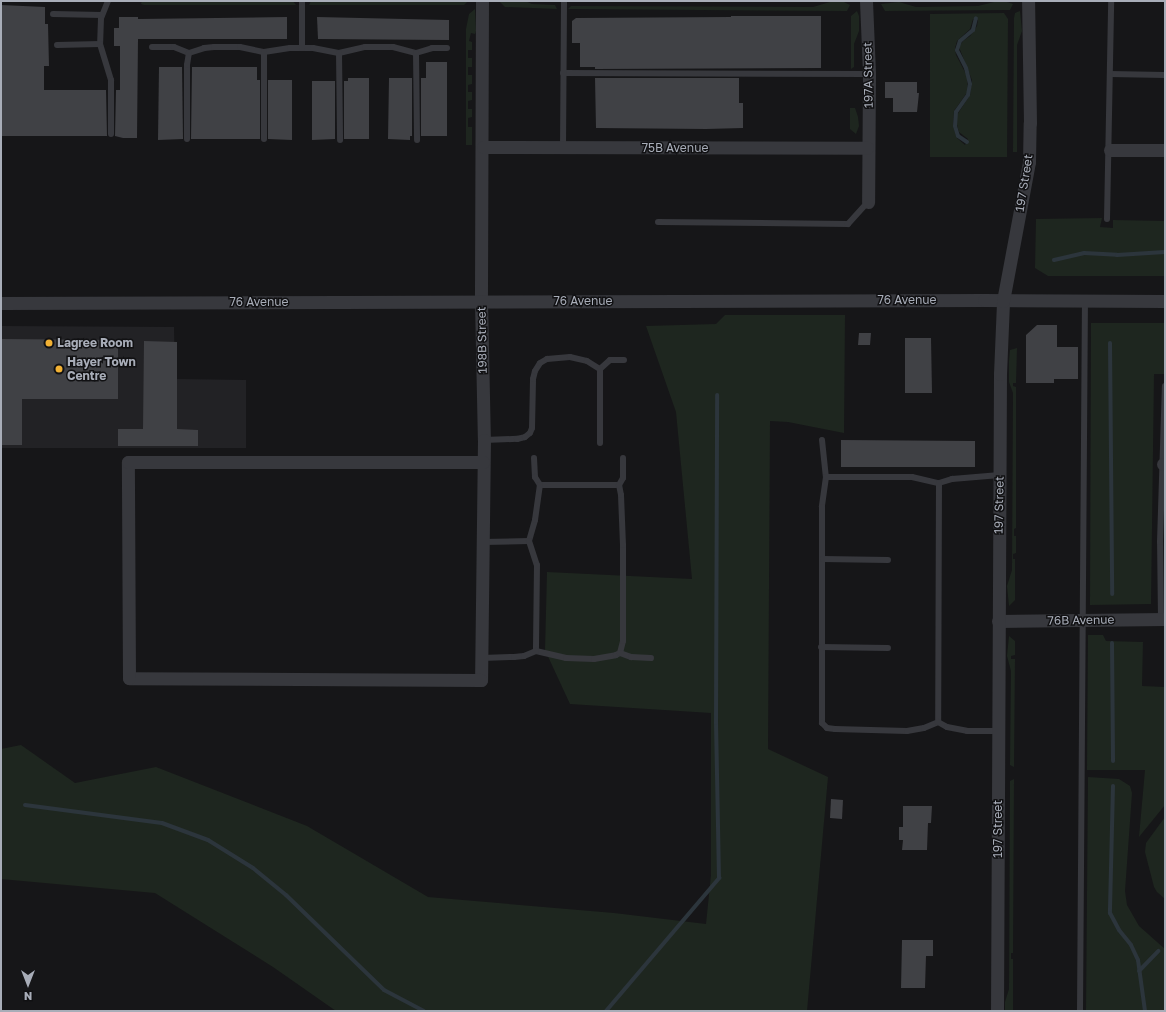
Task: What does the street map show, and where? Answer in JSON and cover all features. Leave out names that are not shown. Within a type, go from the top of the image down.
[{"type":"street","name":"198B Street","points":[[482,1],[483,146],[481,301],[484,440],[481,680],[129,678],[128,462],[483,462]]},
{"type":"street","name":"197A Street","points":[[866,1],[869,74],[868,202]]},
{"type":"street","name":"197 Street","points":[[997,1011],[998,621],[1003,300],[1029,162],[1030,123],[1028,1]]},
{"type":"street","name":"75B Avenue","points":[[483,146],[563,148],[868,148]]},
{"type":"street","points":[[1110,150],[1165,150]]},
{"type":"street","name":"76 Avenue","points":[[1,303],[1003,300],[1165,302]]},
{"type":"street","name":"76B Avenue","points":[[998,621],[1163,619]]},
{"type":"lane","points":[[108,1],[102,15],[100,44],[111,80],[111,134]]},
{"type":"lane","points":[[302,1],[302,48]]},
{"type":"lane","points":[[563,148],[564,1]]},
{"type":"lane","points":[[1107,219],[1107,165],[1110,150],[1111,1]]},
{"type":"lane","points":[[53,14],[102,15]]},
{"type":"lane","points":[[57,45],[100,44]]},
{"type":"lane","points":[[152,46],[174,47],[189,53],[204,48],[214,47],[240,47],[264,52],[302,48],[339,53],[365,47],[393,47],[416,53],[432,48],[447,48]]},
{"type":"lane","points":[[264,52],[264,139]]},
{"type":"lane","points":[[187,139],[187,65],[189,53]]},
{"type":"lane","points":[[339,53],[340,140]]},
{"type":"lane","points":[[416,53],[417,140]]},
{"type":"lane","points":[[563,73],[869,74]]},
{"type":"lane","points":[[1110,74],[1165,75]]},
{"type":"lane","points":[[658,222],[848,224],[868,202]]},
{"type":"lane","points":[[1080,1011],[1085,302]]},
{"type":"lane","points":[[484,440],[517,439],[525,437],[530,433],[532,428],[533,379],[540,363],[547,359],[570,357],[587,361],[600,369]]},
{"type":"lane","points":[[600,443],[600,369],[610,360],[624,360]]},
{"type":"lane","points":[[1163,619],[1162,542],[1165,386]]},
{"type":"lane","points":[[822,440],[826,477],[822,507],[822,723],[827,728],[907,731],[924,728],[938,722]]},
{"type":"lane","points":[[534,458],[535,477],[540,485],[535,520],[529,541],[536,558],[538,571],[536,651]]},
{"type":"lane","points":[[620,653],[623,641],[623,545],[621,495],[619,485],[623,478],[623,458]]},
{"type":"lane","points":[[826,477],[912,477],[939,483],[952,479],[1000,475]]},
{"type":"lane","points":[[938,722],[939,483]]},
{"type":"lane","points":[[540,485],[619,485]]},
{"type":"lane","points":[[483,542],[529,541]]},
{"type":"lane","points":[[823,560],[888,560]]},
{"type":"lane","points":[[821,647],[888,648]]},
{"type":"lane","points":[[482,658],[524,656],[536,651],[566,658],[594,659],[620,653],[631,657],[651,658]]},
{"type":"lane","points":[[938,722],[947,727],[967,731],[998,731]]},
{"type":"shaded area","points":[[142,1],[293,1],[296,5],[144,5],[141,4]]},
{"type":"shaded area","points":[[311,1],[467,2],[464,5],[309,5]]},
{"type":"shaded area","points":[[499,1],[525,1],[532,4],[555,5],[557,9],[505,7]]},
{"type":"shaded area","points":[[830,2],[844,2],[850,5],[847,11],[568,9],[571,6],[813,7]]},
{"type":"shaded area","points":[[899,2],[916,7],[978,6],[994,2],[1007,2],[1013,4],[1010,10],[885,11],[881,4]]},
{"type":"shaded area","points":[[475,9],[476,31],[475,34],[471,33],[469,41],[472,42],[472,50],[468,50],[468,58],[472,58],[472,67],[468,67],[468,75],[472,75],[472,84],[468,85],[468,92],[472,92],[472,100],[468,101],[468,109],[472,109],[472,117],[468,118],[468,127],[472,127],[472,145],[466,145],[466,29],[469,14]]},
{"type":"shaded area","points":[[857,11],[859,16],[859,31],[854,44],[854,67],[851,69],[851,16]]},
{"type":"shaded area","points":[[1020,11],[1022,31],[1017,45],[1017,152],[1013,152],[1014,18],[1015,13]]},
{"type":"shaded area","points":[[1004,13],[1008,19],[1007,157],[930,157],[930,14]],"holes":[[[973,19],[978,20],[977,26],[970,36],[963,41],[959,47],[972,80],[970,95],[957,115],[959,132],[968,139],[965,145],[957,138],[953,126],[954,111],[968,91],[967,76],[956,55],[955,48],[957,41],[970,29]]]},
{"type":"shaded area","points":[[850,108],[855,108],[858,117],[859,126],[856,134],[850,129]]},
{"type":"shaded area","points":[[1102,218],[1100,227],[1113,228],[1113,220],[1165,221],[1165,276],[1048,276],[1035,268],[1036,219]]},
{"type":"shaded area","points":[[725,315],[845,315],[844,433],[788,422],[770,421],[768,749],[828,777],[807,1011],[336,1011],[273,967],[155,893],[1,879],[1,749],[21,745],[75,783],[156,767],[307,826],[428,897],[614,913],[706,924],[711,875],[711,713],[570,704],[545,650],[547,572],[692,579],[676,412],[646,326],[716,324]]},
{"type":"shaded area","points":[[1091,323],[1165,323],[1165,374],[1154,374],[1151,604],[1090,605]]},
{"type":"shaded area","name":"Hayer Town Centre","points":[[1,326],[174,327],[175,379],[246,380],[246,448],[1,448]]},
{"type":"shaded area","points":[[1017,348],[1016,383],[1013,383],[1013,386],[1016,387],[1016,528],[1014,529],[1014,536],[1016,536],[1016,553],[1013,554],[1013,559],[1015,559],[1015,600],[1009,606],[1007,586],[1012,570],[1013,393],[1009,382],[1009,361],[1010,350]]},
{"type":"shaded area","points":[[1088,635],[1103,635],[1106,641],[1143,642],[1142,686],[1165,687],[1165,805],[1139,837],[1145,770],[1087,770]]},
{"type":"shaded area","points":[[1009,636],[1015,641],[1015,655],[1011,656],[1011,659],[1015,659],[1014,767],[1010,765],[1011,671],[1007,656]]},
{"type":"shaded area","points":[[1088,777],[1119,779],[1130,786],[1132,793],[1125,891],[1127,905],[1139,926],[1165,949],[1165,1011],[1086,1011]]},
{"type":"shaded area","points":[[1014,779],[1013,953],[1011,953],[1011,959],[1013,959],[1013,1010],[1005,1011],[1005,1002],[1009,989],[1010,781]]},
{"type":"shaded area","points":[[1165,817],[1165,899],[1154,887],[1145,852],[1146,843]]},
{"type":"building","points":[[1,5],[45,7],[45,24],[48,24],[49,66],[44,66],[44,90],[106,90],[107,136],[1,136]]},
{"type":"building","points":[[821,16],[821,68],[595,69],[595,67],[580,67],[580,43],[572,43],[572,21],[576,18]]},
{"type":"building","points":[[119,17],[138,17],[138,19],[287,17],[287,39],[138,39],[137,138],[123,138],[115,136],[116,90],[120,90],[120,46],[114,46],[114,28],[119,28]]},
{"type":"building","points":[[317,17],[449,20],[449,40],[318,39]]},
{"type":"building","points":[[426,62],[447,62],[447,136],[421,136],[421,78],[426,78]]},
{"type":"building","points":[[159,67],[182,67],[183,139],[158,140]]},
{"type":"building","points":[[192,67],[257,67],[257,80],[260,80],[260,139],[191,139]]},
{"type":"building","points":[[348,78],[369,78],[369,139],[344,139],[344,81],[348,81]]},
{"type":"building","points":[[389,78],[412,78],[412,136],[410,136],[410,140],[388,139]]},
{"type":"building","points":[[595,78],[739,78],[739,103],[743,103],[743,128],[596,128]]},
{"type":"building","points":[[268,80],[292,80],[292,140],[268,139]]},
{"type":"building","points":[[312,81],[335,81],[335,139],[312,140]]},
{"type":"building","points":[[885,82],[917,82],[917,93],[919,93],[917,112],[893,112],[893,98],[885,98]]},
{"type":"building","points":[[1037,325],[1057,325],[1057,347],[1078,347],[1078,379],[1054,379],[1054,383],[1026,383],[1026,335]]},
{"type":"building","points":[[859,333],[871,333],[870,345],[858,345]]},
{"type":"building","points":[[905,338],[931,338],[932,393],[905,393]]},
{"type":"building","name":"Hayer Town Centre","points":[[1,339],[118,340],[118,399],[22,399],[22,445],[1,445]]},
{"type":"building","name":"Hayer Town Centre","points":[[144,341],[177,342],[177,429],[198,430],[198,446],[118,446],[118,429],[143,429]]},
{"type":"building","points":[[841,440],[975,441],[975,467],[841,467]]},
{"type":"building","points":[[831,799],[843,800],[842,819],[830,818]]},
{"type":"building","points":[[903,806],[932,806],[931,823],[928,823],[927,850],[902,850],[903,840],[899,840],[899,827],[903,827]]},
{"type":"building","points":[[902,940],[933,940],[933,956],[926,956],[925,988],[901,988]]},
{"type":"waterway","points":[[967,142],[958,136],[955,126],[956,112],[968,95],[970,84],[966,68],[957,50],[960,41],[973,30],[976,18]]},
{"type":"waterway","points":[[1054,260],[1084,253],[1117,255],[1165,252]]},
{"type":"waterway","points":[[1110,343],[1112,594]]},
{"type":"waterway","points":[[606,1011],[719,878],[716,723],[717,395]]},
{"type":"waterway","points":[[1112,643],[1113,761]]},
{"type":"waterway","points":[[1113,786],[1110,913],[1119,930],[1131,945],[1138,960],[1145,1011]]},
{"type":"waterway","points":[[25,805],[162,823],[208,840],[253,868],[286,895],[384,990],[424,1011]]},
{"type":"waterway","points":[[1139,971],[1158,951]]},
{"type":"place","name":"Lagree Room","points":[[49,343]]},
{"type":"place","name":"Hayer Town Centre","points":[[59,369]]}]
